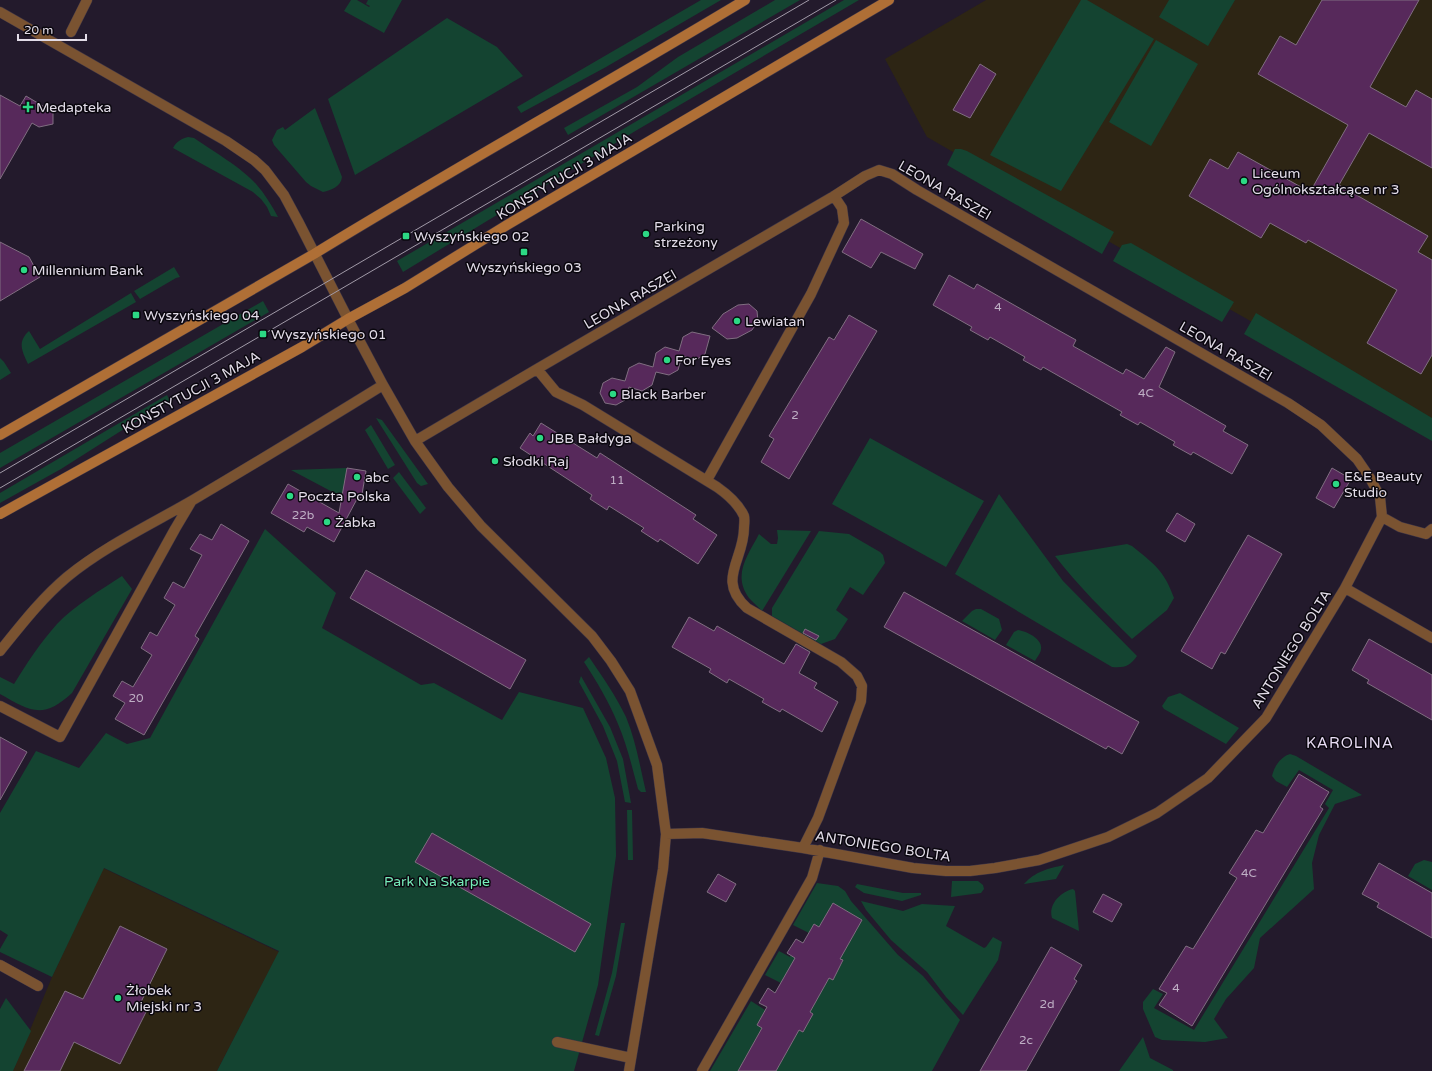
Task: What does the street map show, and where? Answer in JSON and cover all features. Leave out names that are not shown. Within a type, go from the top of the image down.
[{"type":"street","points":[[71,32],[87,0]]},
{"type":"street","points":[[0,435],[314,254],[745,0]]},
{"type":"street","name":"KONSTYTUCJI 3 MAJA","points":[[0,514],[302,347],[348,319],[405,288],[514,221],[890,0]]},
{"type":"street","points":[[0,12],[219,137],[254,160],[265,170],[284,195],[382,385],[415,441],[448,487],[481,526],[592,636],[611,661],[630,691],[657,765],[666,834],[663,870],[629,1071]]},
{"type":"street","name":"LEONA RASZEI","points":[[415,441],[834,196],[865,176],[879,170],[892,174],[924,194],[1288,403],[1321,425],[1357,459],[1370,478],[1380,497],[1382,517]]},
{"type":"street","points":[[707,480],[814,290],[844,223],[842,208],[834,196]]},
{"type":"street","points":[[537,369],[556,392],[583,405],[707,480],[731,498],[744,517],[744,534],[733,573],[732,584],[737,597],[747,608],[840,662],[857,676],[862,686],[861,701],[818,818],[803,848]]},
{"type":"street","points":[[0,651],[35,607],[48,594],[101,552],[192,500],[382,385]]},
{"type":"street","points":[[0,706],[60,737],[192,500]]},
{"type":"street","points":[[1382,517],[1400,527],[1426,534],[1432,529]]},
{"type":"street","name":"ANTONIEGO BOLTA","points":[[666,834],[702,833],[820,850],[913,868],[946,872],[995,868],[1039,860],[1108,837],[1158,813],[1208,778],[1266,718],[1345,588],[1382,517]]},
{"type":"street","points":[[1345,588],[1432,638]]},
{"type":"street","points":[[702,1071],[812,878],[820,850]]},
{"type":"street","points":[[0,965],[38,986]]},
{"type":"street","points":[[557,1042],[631,1058]]},
{"type":"shaded area","points":[[986,0],[1432,0],[1432,430],[1247,319],[927,137],[885,59]]},
{"type":"shaded area","points":[[103,868],[279,952],[217,1071],[13,1071],[52,977]]},
{"type":"green space","points":[[351,0],[357,0],[369,7],[370,6],[366,4],[368,0],[402,0],[384,33],[344,11]]},
{"type":"green space","points":[[701,0],[721,0],[606,67],[521,113],[517,107]]},
{"type":"green space","points":[[775,0],[800,0],[568,135],[564,128],[637,87],[678,57]]},
{"type":"green space","points":[[844,0],[859,0],[637,130],[403,272],[397,261]]},
{"type":"green space","points":[[1081,0],[1087,0],[1154,39],[1061,191],[990,155]]},
{"type":"green space","points":[[1169,0],[1235,0],[1208,46],[1159,17]]},
{"type":"green space","points":[[447,18],[497,47],[523,76],[355,175],[328,99]]},
{"type":"green space","points":[[1156,40],[1198,64],[1151,146],[1109,122]]},
{"type":"green space","points":[[315,108],[342,177],[338,186],[323,192],[306,182],[274,145],[272,140],[277,130],[283,127],[285,130]]},
{"type":"green space","points":[[188,137],[194,138],[227,160],[250,178],[271,204],[278,217],[271,216],[261,199],[253,192],[173,148],[179,141]]},
{"type":"green space","points":[[955,149],[967,151],[1114,232],[1102,254],[947,165]]},
{"type":"green space","points":[[1131,243],[1234,302],[1222,322],[1113,261],[1122,245]]},
{"type":"green space","points":[[174,267],[180,277],[140,299],[134,291]]},
{"type":"green space","points":[[131,293],[136,302],[28,364],[23,351],[22,343],[25,335],[29,331],[40,349]]},
{"type":"green space","points":[[263,301],[269,312],[0,468],[0,453]]},
{"type":"green space","points":[[1256,313],[1432,418],[1432,441],[1244,334]]},
{"type":"green space","points":[[0,358],[11,373],[0,380]]},
{"type":"green space","points":[[167,395],[170,401],[61,469],[0,503],[0,493]]},
{"type":"green space","points":[[376,418],[382,420],[428,484],[421,486],[417,483]]},
{"type":"green space","points":[[371,425],[395,465],[388,469],[365,430]]},
{"type":"green space","points":[[870,438],[984,501],[946,567],[832,504]]},
{"type":"green space","points":[[347,468],[342,497],[291,470]]},
{"type":"green space","points":[[399,472],[426,508],[420,514],[393,478]]},
{"type":"green space","points":[[999,494],[1063,581],[1137,656],[1132,662],[1124,667],[1112,667],[955,574]]},
{"type":"green space","name":"Park Na Skarpie","points":[[265,529],[336,593],[322,628],[421,685],[434,683],[502,720],[519,692],[583,708],[606,758],[615,798],[616,856],[598,985],[574,1071],[217,1071],[279,951],[104,868],[52,977],[0,952],[0,949],[8,935],[0,930],[0,813],[36,751],[79,768],[106,733],[127,744],[150,738]]},
{"type":"green space","points":[[777,530],[811,531],[762,611],[749,598],[744,590],[742,573],[747,557],[759,534],[771,544],[777,544]]},
{"type":"green space","points":[[819,531],[849,534],[880,552],[883,555],[885,563],[863,595],[850,587],[836,610],[848,619],[835,639],[821,644],[772,616],[772,608]]},
{"type":"green space","points":[[1127,544],[1132,546],[1158,568],[1174,598],[1167,610],[1132,639],[1082,588],[1055,556]]},
{"type":"green space","points":[[122,576],[132,589],[72,693],[53,707],[44,710],[28,708],[0,694],[0,677],[14,684],[45,638],[64,617],[80,604]]},
{"type":"green space","points":[[976,609],[981,609],[999,619],[1002,630],[995,640],[962,621]]},
{"type":"green space","points":[[1018,630],[1033,636],[1041,645],[1040,654],[1035,661],[1006,645],[1014,632]]},
{"type":"green space","points":[[589,657],[604,679],[626,717],[635,745],[646,792],[641,792],[638,789],[627,748],[618,724],[611,708],[584,662]]},
{"type":"green space","points":[[581,676],[610,727],[623,759],[631,803],[625,802],[617,761],[603,726],[579,682]]},
{"type":"green space","points":[[1180,693],[1239,728],[1226,744],[1164,709],[1162,706],[1168,697]]},
{"type":"green space","points":[[1290,754],[1296,756],[1362,795],[1335,804],[1319,835],[1312,863],[1314,889],[1260,938],[1254,968],[1226,999],[1214,1019],[1228,1038],[1205,1042],[1162,1040],[1155,1037],[1143,1009],[1143,1002],[1153,989],[1163,994],[1154,1008],[1194,1030],[1329,808],[1325,804],[1333,790],[1299,770],[1287,787],[1276,781],[1272,776],[1278,763],[1283,757]]},
{"type":"green space","points":[[627,810],[632,810],[633,860],[628,860]]},
{"type":"green space","points":[[1424,860],[1432,862],[1432,890],[1408,876],[1415,864]]},
{"type":"green space","points":[[1064,865],[1056,879],[1024,884],[1037,873]]},
{"type":"green space","points":[[952,881],[978,881],[983,885],[984,889],[981,893],[951,897]]},
{"type":"green space","points":[[817,883],[838,886],[845,891],[851,901],[898,955],[923,976],[960,1020],[932,1071],[776,1071],[799,1030],[803,1032],[813,1014],[810,1012],[829,978],[833,979],[843,961],[840,959],[862,920],[833,903],[819,927],[814,925],[809,933],[793,925]]},
{"type":"green space","points":[[857,884],[903,893],[921,893],[921,895],[902,901],[864,893],[855,887]]},
{"type":"green space","points":[[1073,889],[1075,891],[1079,931],[1052,918],[1051,913],[1053,904],[1056,900],[1064,893]]},
{"type":"green space","points":[[861,901],[903,911],[922,904],[955,906],[946,926],[984,948],[993,937],[1002,942],[998,960],[963,1015],[946,997],[927,972],[891,940],[866,910]]},
{"type":"green space","points":[[621,923],[625,923],[616,976],[599,1036],[595,1035],[612,973]]},
{"type":"green space","points":[[779,951],[795,958],[781,983],[765,975]]},
{"type":"green space","points":[[6,998],[31,1031],[13,1071],[0,1071],[0,1009]]},
{"type":"green space","points":[[751,1001],[765,1010],[757,1025],[762,1028],[738,1071],[710,1071]]},
{"type":"green space","points":[[1143,1037],[1150,1058],[1173,1071],[1119,1071]]},
{"type":"building","name":"Liceum Ogólnokształcące nr 3","points":[[1322,0],[1419,0],[1370,87],[1406,107],[1416,90],[1432,99],[1432,168],[1369,133],[1339,185],[1428,236],[1418,252],[1432,260],[1432,355],[1421,374],[1367,343],[1397,290],[1308,240],[1306,243],[1270,223],[1261,238],[1189,196],[1210,159],[1228,169],[1238,152],[1310,192],[1348,125],[1258,74],[1280,36],[1296,45]]},
{"type":"building","points":[[980,64],[996,74],[970,118],[953,110]]},
{"type":"building","points":[[0,95],[20,106],[26,96],[53,112],[53,124],[39,127],[32,123],[0,179]]},
{"type":"building","points":[[861,219],[923,254],[915,269],[881,252],[871,268],[842,252]]},
{"type":"building","points":[[0,242],[29,257],[40,277],[0,301]]},
{"type":"building","points":[[949,275],[974,289],[977,284],[1076,340],[1073,346],[1123,374],[1126,369],[1144,379],[1166,347],[1175,352],[1159,387],[1226,426],[1223,431],[1248,445],[1232,474],[1193,452],[1191,455],[1173,445],[1175,442],[1140,422],[1138,425],[1120,415],[1122,412],[1043,367],[1041,370],[1023,360],[1025,357],[990,337],[988,340],[970,330],[972,327],[933,305]]},
{"type":"building","points":[[749,304],[757,311],[758,321],[752,330],[737,338],[727,339],[712,328],[723,314],[738,305]]},
{"type":"building","points":[[849,315],[877,331],[789,479],[761,462],[774,439],[769,436],[829,337],[834,340]]},
{"type":"building","points":[[692,332],[710,336],[705,354],[696,360],[682,356],[678,370],[669,375],[656,372],[652,385],[642,391],[629,387],[625,400],[616,405],[605,403],[600,393],[603,383],[612,378],[625,381],[629,368],[639,363],[653,367],[656,353],[665,347],[679,351],[683,337]]},
{"type":"building","points":[[541,423],[597,458],[600,453],[696,515],[693,519],[717,535],[698,564],[660,539],[658,542],[641,531],[644,528],[609,506],[607,510],[590,499],[592,495],[520,448],[530,433],[533,436]]},
{"type":"building","points":[[347,468],[366,471],[361,500],[357,499],[334,542],[307,527],[304,532],[271,513],[288,484],[339,513]]},
{"type":"building","points":[[1332,468],[1351,479],[1334,508],[1316,498]]},
{"type":"building","points":[[1177,513],[1195,524],[1185,542],[1166,531]]},
{"type":"building","points":[[221,524],[249,541],[195,636],[199,639],[144,735],[115,719],[125,703],[113,696],[122,681],[133,687],[152,655],[141,648],[150,632],[157,636],[175,605],[164,598],[173,582],[184,588],[202,555],[190,549],[200,534],[212,540]]},
{"type":"building","points":[[1248,535],[1282,554],[1225,654],[1221,652],[1212,669],[1181,651]]},
{"type":"building","points":[[366,570],[526,660],[510,689],[350,598]]},
{"type":"building","points":[[904,592],[1139,722],[1122,754],[1108,746],[1106,749],[884,627]]},
{"type":"building","points":[[689,617],[714,631],[717,626],[784,664],[796,644],[810,652],[799,673],[817,683],[814,688],[838,702],[822,732],[782,709],[780,712],[762,702],[764,699],[729,679],[727,683],[709,672],[711,669],[672,647]]},
{"type":"building","points":[[805,629],[819,636],[816,640],[803,633]]},
{"type":"building","points":[[1369,639],[1432,675],[1432,720],[1367,683],[1369,680],[1352,670]]},
{"type":"building","points":[[0,737],[27,752],[0,800]]},
{"type":"building","points":[[1299,774],[1329,792],[1320,807],[1323,809],[1192,1026],[1159,1005],[1167,993],[1159,989],[1186,946],[1193,949],[1237,878],[1229,873],[1256,830],[1263,833]]},
{"type":"building","points":[[432,833],[591,924],[575,952],[415,862]]},
{"type":"building","points":[[1379,863],[1432,893],[1432,938],[1377,907],[1379,903],[1362,894]]},
{"type":"building","points":[[718,874],[736,884],[726,902],[707,892]]},
{"type":"building","points":[[1103,894],[1122,904],[1112,922],[1093,912]]},
{"type":"building","points":[[833,903],[862,920],[840,959],[843,960],[833,980],[829,978],[810,1012],[813,1014],[803,1032],[799,1030],[776,1071],[738,1071],[762,1028],[757,1025],[767,1007],[759,1003],[768,988],[775,993],[795,958],[787,953],[796,939],[803,943],[814,924],[819,927]]},
{"type":"building","name":"Żłobek Miejski nr 3","points":[[120,926],[167,949],[140,1004],[148,1008],[120,1064],[74,1042],[60,1071],[24,1071],[65,991],[83,999]]},
{"type":"building","points":[[1051,947],[1082,965],[1074,979],[1077,981],[1026,1071],[980,1071]]},
{"type":"tram line","points":[[0,473],[809,0]]},
{"type":"tram line","points":[[0,488],[836,0]]},
{"type":"place","name":"Medapteka","points":[[28,107]]},
{"type":"place","name":"Liceum Ogólnokształcące nr 3","points":[[1244,181]]},
{"type":"place","name":"Parking strzeżony","points":[[646,234]]},
{"type":"place","name":"Wyszyńskiego 02","points":[[406,236]]},
{"type":"place","name":"Wyszyńskiego 03","points":[[524,252]]},
{"type":"place","name":"Millennium Bank","points":[[24,270]]},
{"type":"place","name":"Wyszyńskiego 04","points":[[136,315]]},
{"type":"place","name":"Lewiatan","points":[[737,321]]},
{"type":"place","name":"Wyszyńskiego 01","points":[[263,334]]},
{"type":"place","name":"For Eyes","points":[[667,360]]},
{"type":"place","name":"Black Barber","points":[[613,394]]},
{"type":"place","name":"JBB Bałdyga","points":[[540,438]]},
{"type":"place","name":"Słodki Raj","points":[[495,461]]},
{"type":"place","name":"abc","points":[[357,477]]},
{"type":"place","name":"E&E Beauty Studio","points":[[1336,484]]},
{"type":"place","name":"Poczta Polska","points":[[290,496]]},
{"type":"place","name":"Żabka","points":[[327,522]]},
{"type":"place","name":"Żłobek Miejski nr 3","points":[[118,998]]},
{"type":"district","name":"KAROLINA","points":[[1350,743]]}]
